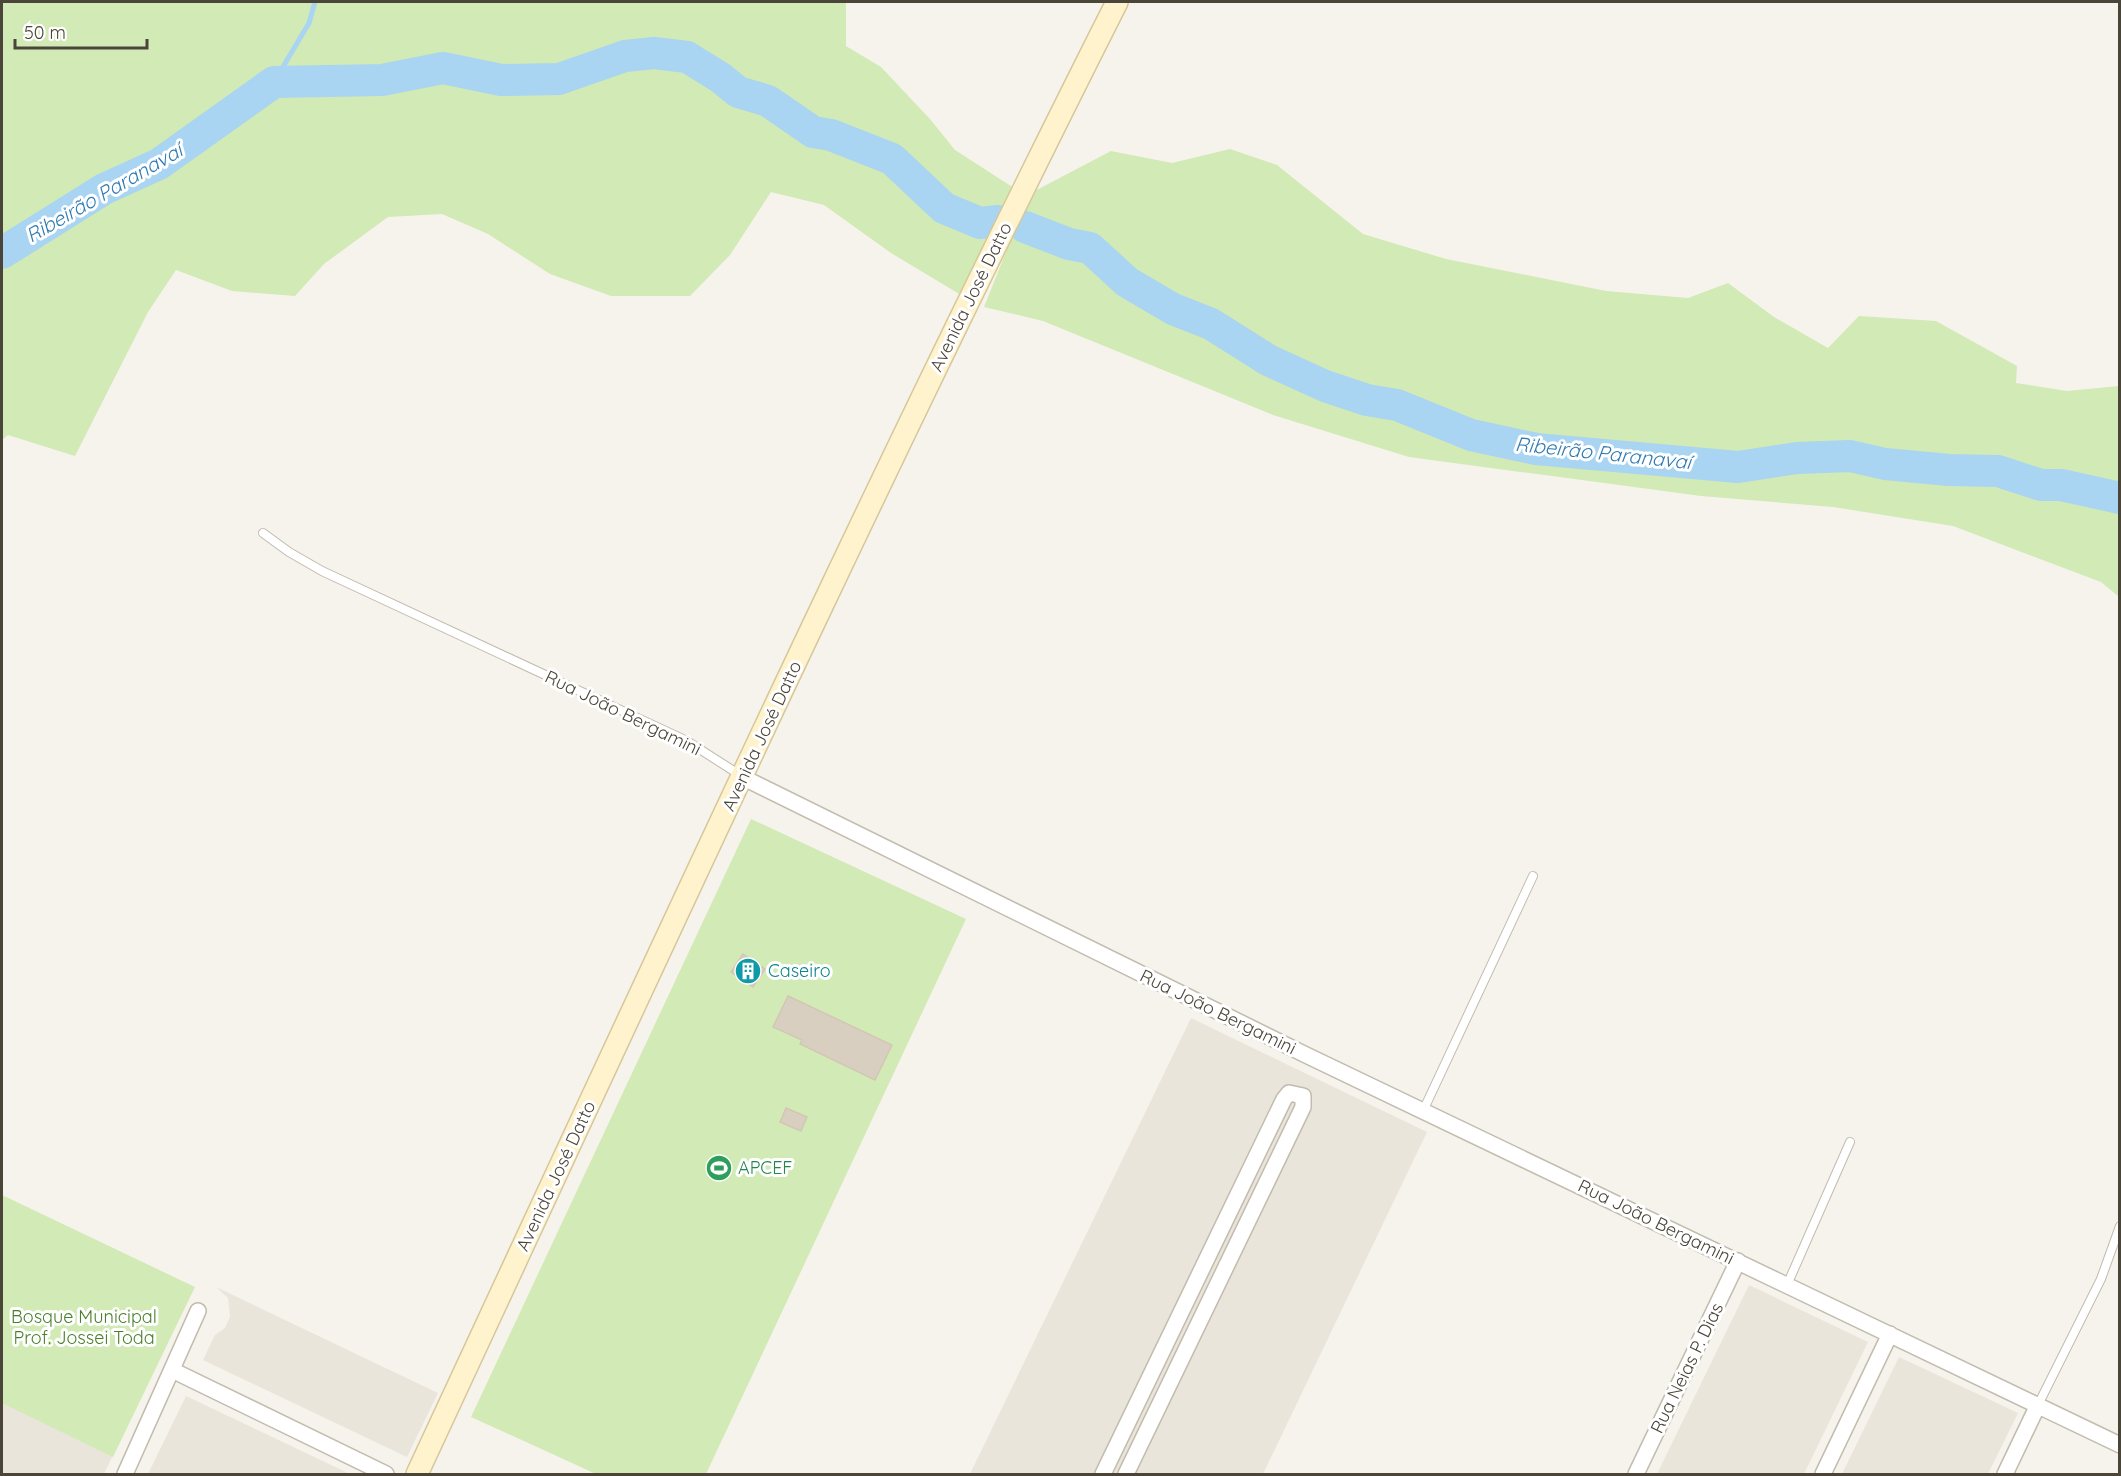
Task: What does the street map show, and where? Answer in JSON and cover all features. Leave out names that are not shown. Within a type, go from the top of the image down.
[{"type":"main road","name":"Avenida José Datto","points":[[417,1474],[742,777],[1022,189],[1117,2]]},
{"type":"street","name":"Rua João Bergamini","points":[[742,777],[1423,1111],[2120,1445]]},
{"type":"street","points":[[1103,1474],[1284,1098],[1289,1093],[1303,1096],[1303,1107],[1126,1474]]},
{"type":"street","name":"Rua Neias P. Dias","points":[[1636,1474],[1738,1261]]},
{"type":"street","points":[[125,1474],[198,1311]]},
{"type":"street","points":[[1822,1474],[1890,1334]]},
{"type":"street","points":[[172,1370],[386,1474]]},
{"type":"street","points":[[1148,1381],[1159,1381],[1167,1391]]},
{"type":"street","points":[[1136,1405],[1144,1413],[1155,1415]]},
{"type":"street","points":[[2005,1474],[2038,1405]]},
{"type":"lane","name":"Rua João Bergamini","points":[[263,533],[289,552],[322,571],[687,741],[742,777]]},
{"type":"lane","points":[[1423,1111],[1533,876]]},
{"type":"lane","points":[[1786,1284],[1850,1142]]},
{"type":"lane","points":[[2038,1405],[2101,1279],[2120,1226]]},
{"type":"shaded area","points":[[1191,1018],[1427,1132],[1263,1474],[970,1474]]},
{"type":"shaded area","points":[[1749,1285],[1868,1342],[1804,1474],[1657,1474]]},
{"type":"shaded area","points":[[216,1287],[438,1393],[407,1457],[203,1360],[215,1335],[225,1328],[230,1317],[228,1298]]},
{"type":"shaded area","points":[[1899,1357],[2018,1413],[1988,1474],[1842,1474]]},
{"type":"shaded area","points":[[2,1395],[116,1449],[104,1474],[2,1474]]},
{"type":"shaded area","points":[[186,1396],[350,1474],[148,1474]]},
{"type":"green space","points":[[2,2],[846,2],[846,46],[881,67],[930,119],[955,150],[1014,188],[961,295],[891,253],[824,205],[771,192],[730,255],[690,296],[611,296],[550,274],[488,234],[442,214],[388,217],[324,264],[295,296],[232,291],[176,270],[148,312],[75,456],[8,435],[2,440]]},
{"type":"green space","points":[[1230,149],[1277,165],[1363,234],[1446,259],[1606,291],[1688,298],[1728,283],[1774,317],[1828,348],[1859,316],[1936,321],[2017,366],[2016,383],[2067,391],[2119,386],[2119,597],[2101,582],[1953,526],[1833,507],[1701,496],[1409,457],[1273,415],[1043,321],[984,307],[1029,194],[1111,151],[1172,163]]},
{"type":"green space","name":"APCEF","points":[[751,819],[966,919],[706,1474],[596,1474],[471,1417]]},
{"type":"green space","name":"Bosque Municipal Prof. Jossei Toda","points":[[2,1195],[195,1287],[113,1457],[2,1403]]},
{"type":"building","name":"Caseiro","points":[[743,954],[765,969],[753,987],[731,972]]},
{"type":"building","points":[[788,996],[892,1045],[875,1080],[800,1044],[802,1040],[773,1027]]},
{"type":"building","points":[[786,1108],[807,1117],[801,1131],[780,1122]]},
{"type":"waterway","points":[[274,82],[309,23],[315,2]]},
{"type":"waterway","name":"Ribeirão Paranavaí","points":[[2,253],[104,189],[159,164],[274,82],[382,80],[443,68],[501,80],[559,79],[625,56],[654,53],[687,57],[721,78],[738,92],[768,101],[813,132],[831,135],[892,159],[944,208],[980,223],[998,221]]},
{"type":"waterway","name":"Ribeirão Paranavaí","points":[[1025,227],[1069,244],[1090,248],[1127,282],[1173,309],[1211,324],[1268,360],[1325,386],[1367,400],[1397,405],[1471,435],[1536,449],[1738,467],[1797,458],[1850,456],[1885,464],[1949,470],[1998,471],[2041,485],[2061,485],[2120,498]]},
{"type":"place","name":"Caseiro","points":[[748,971]]},
{"type":"place","name":"APCEF","points":[[719,1168]]}]
